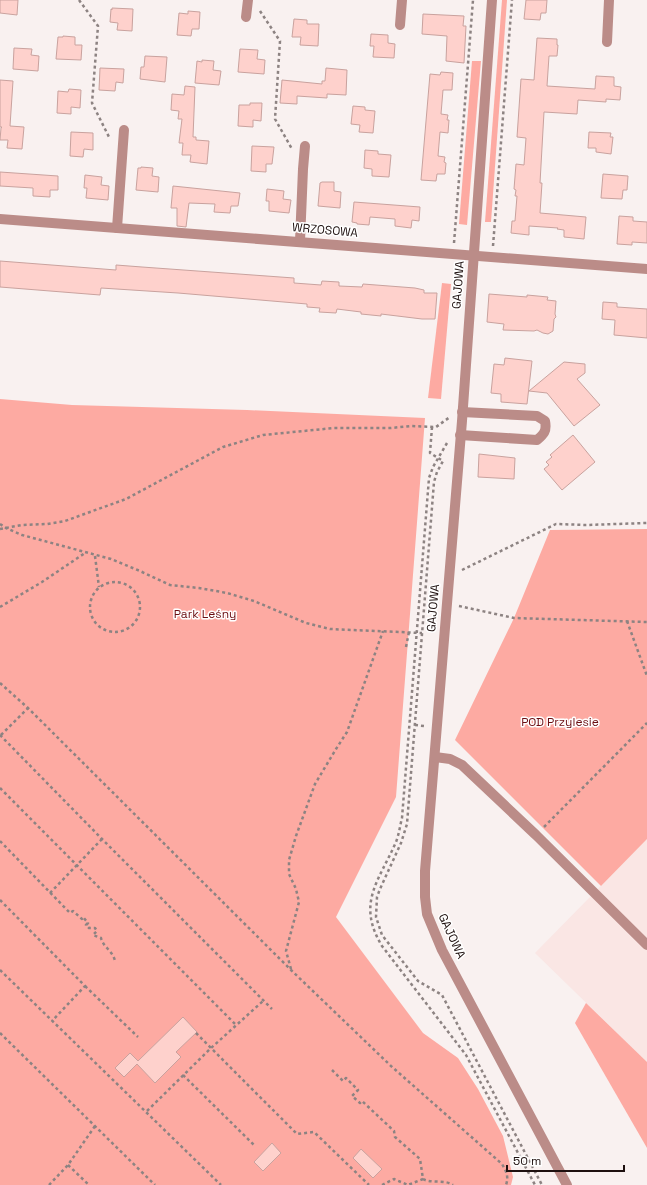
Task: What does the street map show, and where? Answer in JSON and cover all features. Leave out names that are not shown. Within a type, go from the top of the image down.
[{"type":"street","points":[[246,17],[248,0]]},
{"type":"street","points":[[400,25],[402,0]]},
{"type":"street","name":"GAJOWA","points":[[492,0],[462,412],[425,871],[425,897],[427,914],[442,950],[567,1185]]},
{"type":"street","points":[[607,42],[609,0]]},
{"type":"street","points":[[117,228],[124,130]]},
{"type":"street","points":[[300,241],[305,146]]},
{"type":"street","name":"WRZOSOWA","points":[[0,219],[647,269]]},
{"type":"street","points":[[460,434],[537,440],[546,428],[545,421],[537,416],[462,412]]},
{"type":"street","points":[[434,757],[450,759],[462,765],[536,835],[647,945]]},
{"type":"path","points":[[79,0],[98,26],[92,103],[112,142]]},
{"type":"path","points":[[492,256],[512,0]]},
{"type":"path","points":[[257,6],[280,41],[275,119],[292,150]]},
{"type":"path","points":[[0,529],[22,525],[47,524],[65,521],[126,499],[223,447],[263,435],[334,428],[391,428],[411,426],[436,427],[451,416]]},
{"type":"path","points":[[448,577],[556,524],[586,525],[647,523]]},
{"type":"path","points":[[0,524],[22,536],[111,560],[170,584],[227,593],[306,623],[330,629],[422,633]]},
{"type":"path","points":[[0,607],[42,582],[85,553]]},
{"type":"path","points":[[95,556],[99,587],[90,600],[89,608],[91,616],[100,628],[108,632],[115,633],[130,627],[136,621],[140,613],[140,604],[137,595],[132,588],[120,583],[107,583],[99,587]]},
{"type":"path","points":[[446,604],[514,618],[647,622]]},
{"type":"path","points":[[627,621],[647,676]]},
{"type":"path","points":[[291,970],[286,951],[299,902],[296,889],[289,874],[289,860],[315,784],[348,732],[383,631]]},
{"type":"path","points":[[406,647],[409,632]]},
{"type":"path","points":[[0,683],[28,708],[291,970],[390,1066],[502,1164],[507,1173],[508,1180],[506,1185]]},
{"type":"path","points":[[28,708],[0,735],[272,1009]]},
{"type":"path","points":[[536,835],[647,723]]},
{"type":"path","points":[[0,788],[236,1025]]},
{"type":"path","points":[[50,893],[102,839]]},
{"type":"path","points":[[0,841],[70,913],[73,911],[82,919],[83,917],[88,923],[86,925],[89,928],[95,928],[97,931],[93,935],[101,938],[102,942],[114,954],[115,961]]},
{"type":"path","points":[[0,900],[138,1037]]},
{"type":"path","points":[[0,970],[147,1111],[221,1185]]},
{"type":"path","points":[[52,1021],[85,986]]},
{"type":"path","points":[[147,1111],[210,1048],[263,1001]]},
{"type":"path","points":[[0,1033],[155,1185]]},
{"type":"path","points":[[196,1033],[296,1134],[314,1132],[369,1185]]},
{"type":"path","points":[[332,1070],[343,1082],[346,1078],[358,1090],[352,1096],[360,1103],[362,1101],[368,1106],[394,1131],[395,1137],[420,1159],[423,1179]]},
{"type":"path","points":[[183,1075],[254,1145]]},
{"type":"path","points":[[49,1185],[68,1165],[95,1126]]},
{"type":"path","points":[[68,1165],[89,1185]]},
{"type":"path","points":[[382,1185],[394,1179],[408,1185],[423,1179],[427,1181],[449,1182],[453,1185]]},
{"type":"shaded area","points":[[647,839],[647,1062],[535,953]]},
{"type":"green space","points":[[502,0],[507,0],[491,222],[485,222]]},
{"type":"green space","points":[[472,61],[481,61],[467,225],[459,224]]},
{"type":"green space","points":[[442,283],[451,284],[441,399],[428,398]]},
{"type":"green space","name":"Park Leśny","points":[[0,399],[72,405],[247,410],[425,418],[396,797],[336,917],[423,1033],[458,1058],[478,1089],[503,1136],[513,1177],[511,1185],[0,1185]]},
{"type":"green space","name":"POD Przylesie","points":[[647,529],[647,839],[601,886],[455,740],[514,618],[550,530]]},
{"type":"green space","points":[[586,1003],[647,1062],[647,1148],[575,1023]]},
{"type":"building","points":[[0,0],[18,0],[17,15],[0,13]]},
{"type":"building","points":[[526,0],[547,0],[546,13],[541,13],[540,20],[524,19]]},
{"type":"building","points":[[112,8],[133,9],[132,31],[117,30],[118,23],[110,22]]},
{"type":"building","points":[[188,11],[200,12],[199,29],[192,29],[191,36],[177,35],[179,13],[188,14]]},
{"type":"building","points":[[423,14],[464,16],[463,26],[466,26],[464,63],[446,61],[447,36],[422,34]]},
{"type":"building","points":[[294,19],[307,20],[307,24],[319,24],[318,46],[300,45],[301,37],[292,37]]},
{"type":"building","points":[[371,34],[388,35],[388,43],[395,44],[394,58],[373,57],[374,46],[370,46]]},
{"type":"building","points":[[58,37],[75,37],[75,45],[82,45],[81,60],[56,59]]},
{"type":"building","points":[[537,38],[557,39],[557,56],[549,56],[547,86],[595,89],[596,76],[614,77],[614,86],[621,87],[620,100],[606,99],[606,102],[578,100],[577,114],[544,112],[540,213],[586,217],[584,239],[564,237],[564,230],[557,229],[558,228],[529,226],[529,235],[511,233],[512,221],[515,221],[517,196],[515,196],[516,190],[514,189],[516,164],[524,165],[526,138],[517,137],[521,79],[534,80]]},
{"type":"building","points":[[14,48],[32,49],[31,55],[39,56],[38,71],[13,69]]},
{"type":"building","points":[[240,49],[258,50],[257,59],[265,60],[264,74],[238,72]]},
{"type":"building","points":[[145,56],[167,57],[165,82],[140,79],[141,67],[144,67]]},
{"type":"building","points":[[202,60],[214,61],[213,70],[221,71],[219,85],[195,83],[197,61],[202,62]]},
{"type":"building","points":[[100,68],[124,69],[123,83],[116,82],[115,91],[99,90]]},
{"type":"building","points":[[326,68],[347,70],[346,95],[327,94],[327,98],[297,96],[297,104],[280,103],[282,80],[322,84],[322,81],[325,81]]},
{"type":"building","points":[[441,72],[453,73],[452,90],[443,90],[441,114],[448,115],[447,120],[449,120],[448,133],[440,132],[438,156],[445,157],[445,174],[437,174],[436,181],[421,180],[430,74],[440,75]]},
{"type":"building","points":[[0,80],[13,81],[10,126],[24,127],[22,149],[7,148],[8,140],[0,140],[2,127],[0,127]]},
{"type":"building","points":[[185,86],[195,87],[193,137],[196,137],[196,140],[209,141],[207,164],[190,162],[191,155],[182,155],[183,143],[179,143],[182,119],[178,119],[179,111],[171,110],[172,94],[184,95]]},
{"type":"building","points":[[69,89],[81,90],[80,108],[71,107],[71,114],[57,113],[58,91],[68,92]]},
{"type":"building","points":[[250,103],[262,103],[261,121],[253,120],[253,127],[238,126],[239,105],[250,105]]},
{"type":"building","points":[[353,106],[365,107],[365,110],[375,111],[373,133],[359,132],[360,125],[351,124]]},
{"type":"building","points":[[71,132],[93,133],[93,150],[84,149],[83,157],[70,156]]},
{"type":"building","points":[[589,132],[611,133],[610,137],[613,137],[611,154],[596,152],[596,148],[588,148]]},
{"type":"building","points":[[252,146],[274,147],[272,164],[266,164],[266,172],[251,171]]},
{"type":"building","points":[[365,150],[378,151],[378,154],[391,155],[389,177],[372,176],[372,169],[364,168]]},
{"type":"building","points":[[138,168],[153,168],[152,176],[159,177],[158,192],[136,190]]},
{"type":"building","points":[[0,172],[58,176],[58,190],[50,190],[50,197],[33,196],[33,188],[0,186]]},
{"type":"building","points":[[603,174],[628,176],[627,190],[623,190],[622,199],[601,198]]},
{"type":"building","points":[[85,175],[102,177],[101,185],[109,186],[108,200],[86,198],[87,188],[84,188]]},
{"type":"building","points":[[334,182],[334,191],[341,192],[340,208],[318,206],[320,183]]},
{"type":"building","points":[[173,186],[240,193],[238,206],[231,206],[230,213],[214,212],[215,204],[189,203],[186,227],[177,226],[177,208],[171,208]]},
{"type":"building","points":[[267,189],[284,191],[283,199],[291,200],[289,213],[269,211],[269,201],[266,201]]},
{"type":"building","points":[[354,202],[420,207],[419,221],[412,220],[411,228],[395,226],[395,219],[370,217],[369,225],[357,224],[352,222]]},
{"type":"building","points":[[619,216],[633,217],[633,221],[647,222],[647,243],[632,242],[632,245],[617,244]]},
{"type":"building","points":[[0,261],[116,270],[116,265],[294,278],[294,283],[321,285],[322,281],[339,282],[339,286],[362,287],[363,284],[415,288],[424,290],[424,293],[437,293],[435,319],[381,314],[381,316],[361,314],[361,312],[337,309],[336,313],[319,312],[320,308],[307,307],[307,304],[178,293],[101,288],[100,295],[0,287]]},
{"type":"building","points":[[489,294],[548,297],[547,300],[556,301],[556,317],[554,319],[553,331],[548,334],[537,330],[503,330],[504,324],[487,322]]},
{"type":"building","points":[[603,302],[617,303],[617,307],[647,309],[647,338],[614,335],[615,320],[602,319]]},
{"type":"building","points":[[505,358],[532,361],[527,404],[501,402],[501,394],[491,393],[494,364],[504,365]]},
{"type":"building","points":[[564,362],[585,364],[585,373],[577,379],[600,405],[574,426],[547,393],[529,391]]},
{"type":"building","points":[[573,435],[595,462],[562,490],[544,469],[549,465],[546,462],[552,457],[550,455]]},
{"type":"building","points":[[479,454],[515,458],[514,479],[478,477]]},
{"type":"building","points":[[183,1017],[197,1032],[176,1052],[181,1057],[155,1083],[137,1064],[124,1077],[115,1068],[130,1053],[138,1061]]},
{"type":"building","points":[[272,1143],[281,1153],[263,1171],[254,1162]]},
{"type":"building","points":[[361,1149],[382,1169],[373,1178],[353,1158]]}]
